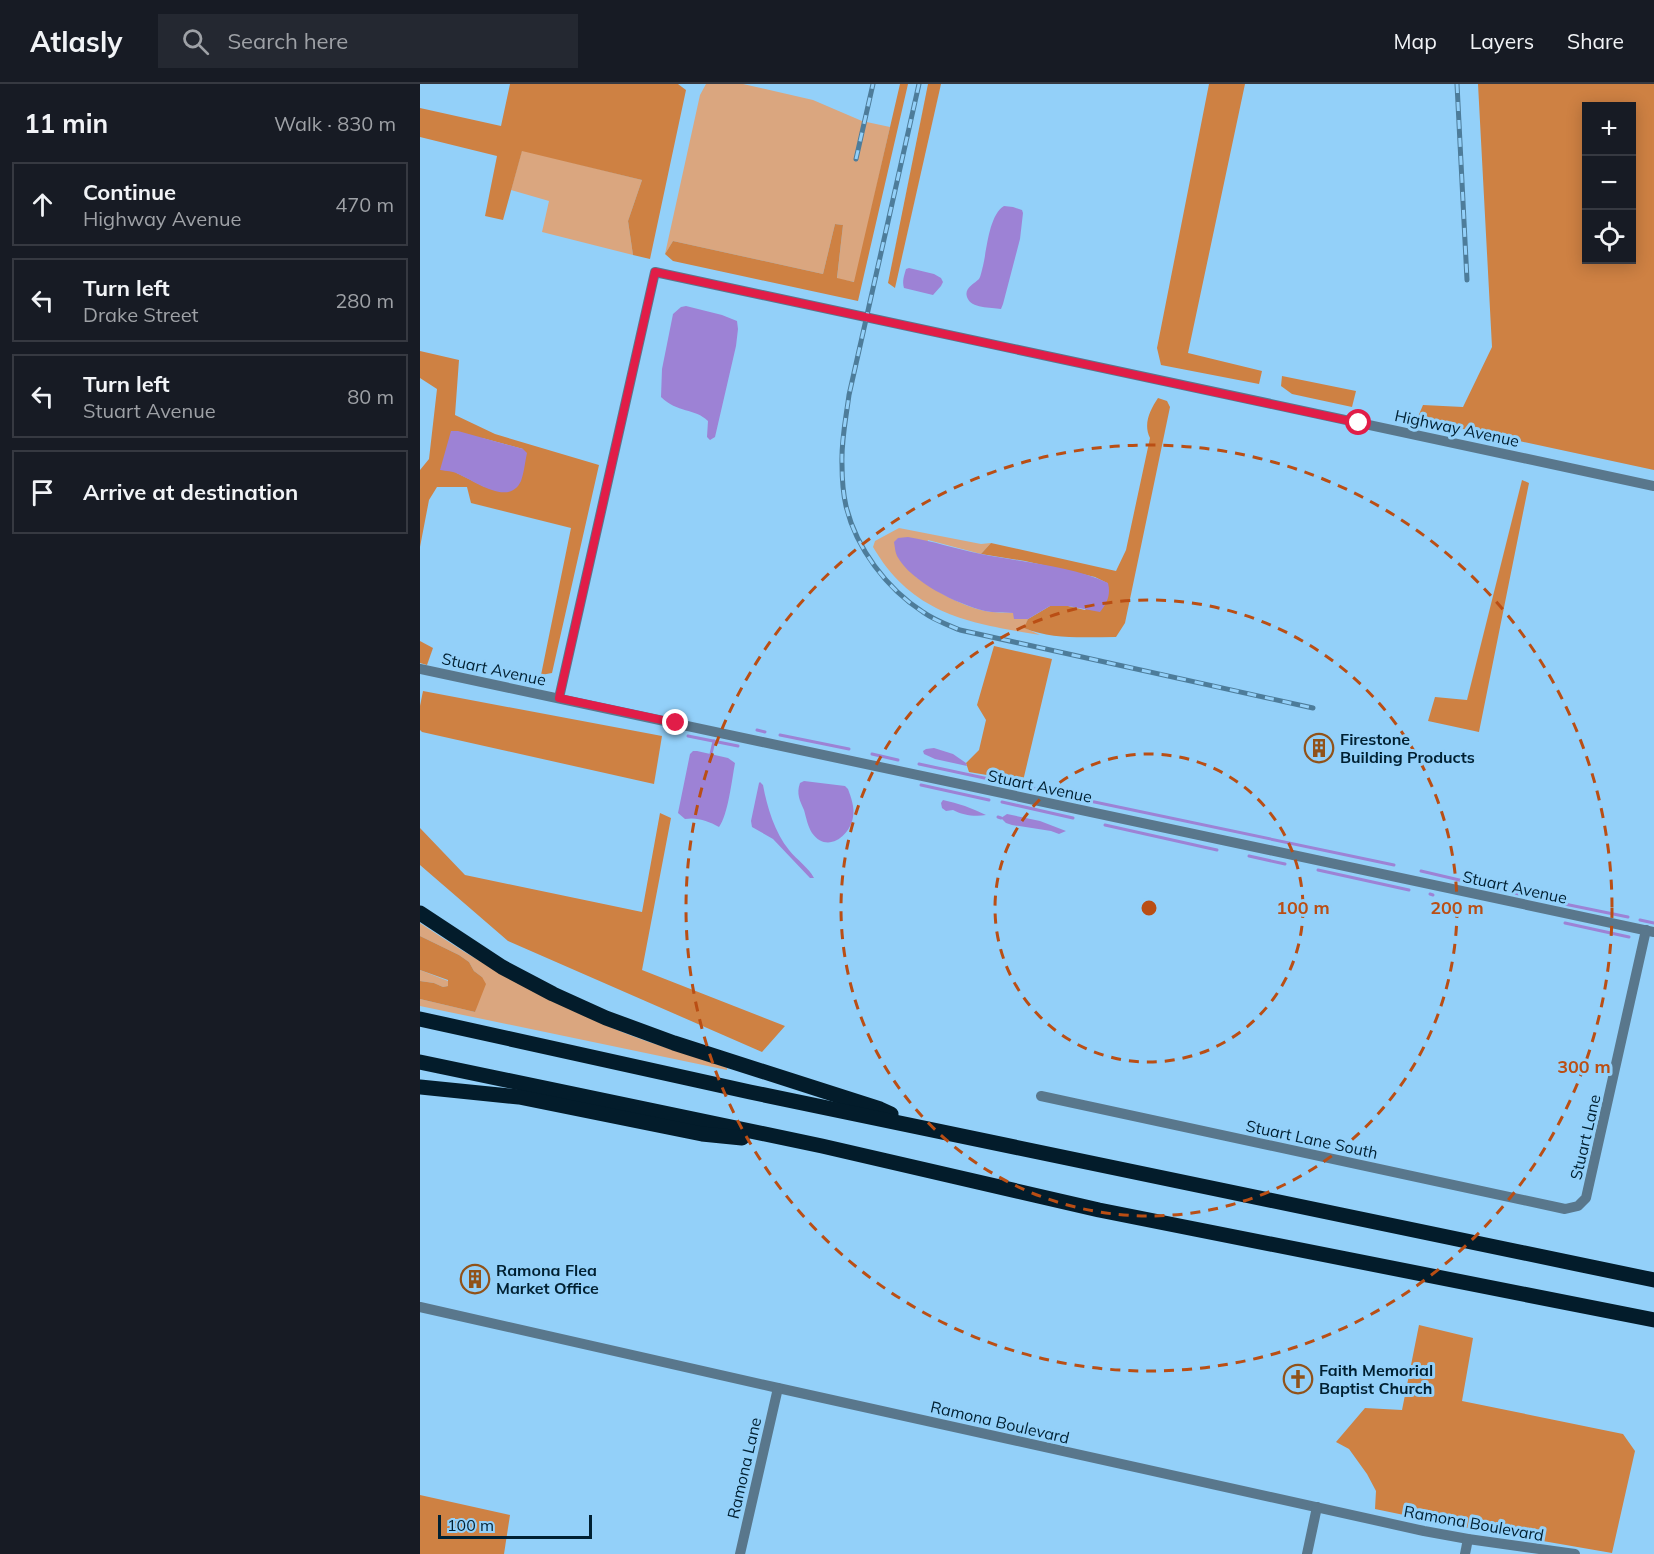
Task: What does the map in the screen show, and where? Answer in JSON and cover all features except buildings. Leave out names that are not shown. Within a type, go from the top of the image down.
[{"type":"highway","points":[[420,913],[502,967],[606,1018],[674,1043],[880,1109],[922,1128]]},
{"type":"highway","points":[[420,1018],[750,1092],[1654,1280]]},
{"type":"highway","points":[[420,1062],[822,1146],[1099,1210],[1654,1320]]},
{"type":"highway","points":[[420,1087],[519,1097],[702,1134],[822,1146]]},
{"type":"street","name":"Highway Avenue","points":[[559,698],[655,272],[1654,486]]},
{"type":"street","name":"Stuart Avenue","points":[[420,669],[1650,931]]},
{"type":"street","name":"Stuart Lane","points":[[1578,1206],[1586,1198],[1650,931]]},
{"type":"street","name":"Stuart Lane South","points":[[1041,1096],[1565,1209],[1578,1206]]},
{"type":"street","name":"Ramona Boulevard","points":[[420,1307],[1317,1507],[1468,1539],[1575,1554]]},
{"type":"street","name":"Ramona Lane","points":[[740,1554],[778,1388]]},
{"type":"street","points":[[1307,1554],[1317,1507]]},
{"type":"street","points":[[1465,1554],[1468,1539]]},
{"type":"shaded area","points":[[510,84],[678,84],[686,90],[650,259],[633,255],[628,221],[642,180],[522,151],[503,220],[485,216],[497,156],[420,137],[420,108],[501,126]]},
{"type":"shaded area","points":[[706,84],[743,84],[813,100],[862,121],[890,127],[855,282],[837,279],[843,225],[835,224],[823,274],[673,241],[665,254],[700,95]]},
{"type":"shaded area","points":[[900,84],[908,84],[858,301],[673,261],[665,254],[673,241],[823,274],[835,224],[843,225],[837,278],[854,282]]},
{"type":"shaded area","points":[[928,84],[941,84],[895,288],[888,283]]},
{"type":"shaded area","points":[[1209,84],[1245,84],[1188,353],[1262,371],[1259,384],[1161,365],[1157,348]]},
{"type":"shaded area","points":[[1478,84],[1654,84],[1654,470],[1417,419],[1423,405],[1463,407],[1492,347]]},
{"type":"shaded area","points":[[522,150],[642,180],[628,221],[633,255],[542,232],[549,201],[511,190]]},
{"type":"shaded area","points":[[1004,206],[1022,210],[1020,239],[1001,309],[982,307],[969,301],[966,294],[970,286],[980,278],[992,224],[999,210]]},
{"type":"shaded area","points":[[906,269],[934,274],[943,282],[933,295],[904,288],[904,276]]},
{"type":"shaded area","points":[[686,306],[737,321],[736,346],[715,437],[710,440],[707,437],[708,421],[697,414],[673,406],[661,397],[662,369],[673,314]]},
{"type":"shaded area","points":[[420,351],[459,360],[455,415],[495,434],[599,465],[552,673],[541,675],[571,528],[471,503],[467,487],[437,487],[429,500],[420,547],[420,470],[429,459],[437,389],[420,378]],"holes":[[[482,438],[523,449],[485,487],[457,473]]]},
{"type":"shaded area","points":[[1282,376],[1356,391],[1352,407],[1292,394],[1281,386]]},
{"type":"shaded area","points":[[1158,398],[1167,401],[1170,407],[1125,623],[1116,637],[1058,636],[1024,628],[1028,619],[1050,606],[1068,606],[1085,610],[1107,583],[1095,577],[1025,561],[981,554],[991,543],[1116,571],[1126,550],[1150,438],[1147,428],[1148,417]]},
{"type":"shaded area","points":[[451,431],[523,449],[527,453],[521,481],[516,488],[508,492],[491,490],[456,473],[440,470]]},
{"type":"shaded area","points":[[1522,480],[1529,483],[1479,732],[1428,721],[1435,697],[1467,700]]},
{"type":"shaded area","points":[[899,528],[981,544],[991,543],[981,554],[928,540],[916,577],[966,605],[988,612],[1014,613],[1015,619],[1028,619],[1025,628],[1040,635],[967,620],[925,602],[906,588],[889,570],[873,547],[875,541]]},
{"type":"shaded area","points":[[908,537],[981,554],[1078,572],[1108,583],[1108,599],[1100,612],[1068,606],[1050,606],[1028,619],[1014,619],[1013,613],[988,612],[974,608],[936,591],[904,566],[896,554],[894,542],[898,538]]},
{"type":"shaded area","points":[[420,641],[433,648],[427,665],[420,663]]},
{"type":"shaded area","points":[[994,646],[1052,659],[1023,781],[969,772],[966,763],[979,750],[986,720],[977,705]]},
{"type":"shaded area","points":[[423,691],[662,736],[654,784],[422,732],[420,730],[420,706]]},
{"type":"shaded area","points":[[934,748],[953,754],[967,766],[935,759],[924,754],[923,751],[926,749]]},
{"type":"shaded area","points":[[693,751],[728,758],[735,763],[727,806],[719,827],[703,820],[685,819],[678,813],[690,754]]},
{"type":"shaded area","points":[[804,781],[845,786],[848,789],[853,806],[853,817],[843,836],[837,840],[824,842],[812,833],[798,794],[800,783]]},
{"type":"shaded area","points":[[760,782],[780,836],[789,850],[814,878],[810,878],[773,839],[752,827],[751,821]]},
{"type":"shaded area","points":[[943,800],[986,815],[973,816],[953,810],[946,811],[942,808]]},
{"type":"shaded area","points":[[660,813],[671,818],[642,970],[785,1026],[762,1052],[508,941],[420,865],[420,828],[465,875],[642,912]]},
{"type":"shaded area","points":[[1007,814],[1040,821],[1066,831],[1059,834],[1012,825],[1001,818]]},
{"type":"shaded area","points":[[420,923],[493,969],[569,1009],[622,1032],[727,1068],[727,1070],[420,1006],[420,999],[475,1012],[482,977],[474,971],[469,962],[459,955],[420,936]]},
{"type":"shaded area","points":[[420,936],[459,955],[469,962],[474,971],[482,977],[486,984],[475,1012],[420,999],[420,981],[443,987],[448,986],[448,980],[420,970]]},
{"type":"shaded area","points":[[420,970],[448,981],[448,986],[443,987],[420,981]]},
{"type":"shaded area","points":[[1419,1325],[1473,1338],[1462,1401],[1623,1434],[1635,1451],[1612,1553],[1467,1528],[1375,1509],[1376,1491],[1367,1474],[1349,1449],[1336,1442],[1365,1408],[1402,1410]]},
{"type":"shaded area","points":[[420,1495],[510,1515],[504,1554],[420,1554]]},
{"type":"waterway","points":[[757,730],[765,732]]},
{"type":"waterway","points":[[780,735],[849,749]]},
{"type":"waterway","points":[[688,736],[738,746]]},
{"type":"waterway","points":[[711,754],[714,741]]},
{"type":"waterway","points":[[872,754],[898,760]]},
{"type":"waterway","points":[[919,764],[1035,789]]},
{"type":"waterway","points":[[921,785],[989,800]]},
{"type":"waterway","points":[[1066,796],[1394,865]]},
{"type":"waterway","points":[[1002,802],[1073,818]]},
{"type":"waterway","points":[[1105,825],[1217,850]]},
{"type":"waterway","points":[[1249,856],[1285,864]]},
{"type":"waterway","points":[[1318,870],[1409,890]]},
{"type":"waterway","points":[[1421,871],[1519,894]]},
{"type":"waterway","points":[[1545,900],[1628,917]]},
{"type":"waterway","points":[[1640,920],[1654,923]]},
{"type":"waterway","points":[[1565,923],[1629,937]]},
{"type":"railway","points":[[856,159],[873,84]]},
{"type":"railway","points":[[919,84],[849,395],[843,438],[842,474],[845,501],[851,522],[865,552],[885,579],[910,603],[932,617],[960,630],[1313,708]]},
{"type":"railway","points":[[1457,84],[1467,280]]},
{"type":"place","name":"Firestone Building Products","points":[[1319,748]]},
{"type":"place","name":"Ramona Flea Market Office","points":[[475,1279]]},
{"type":"place","name":"Faith Memorial Baptist Church","points":[[1298,1379]]},
{"type":"route","points":[[676,723],[559,698],[655,272],[1359,423]]}]
